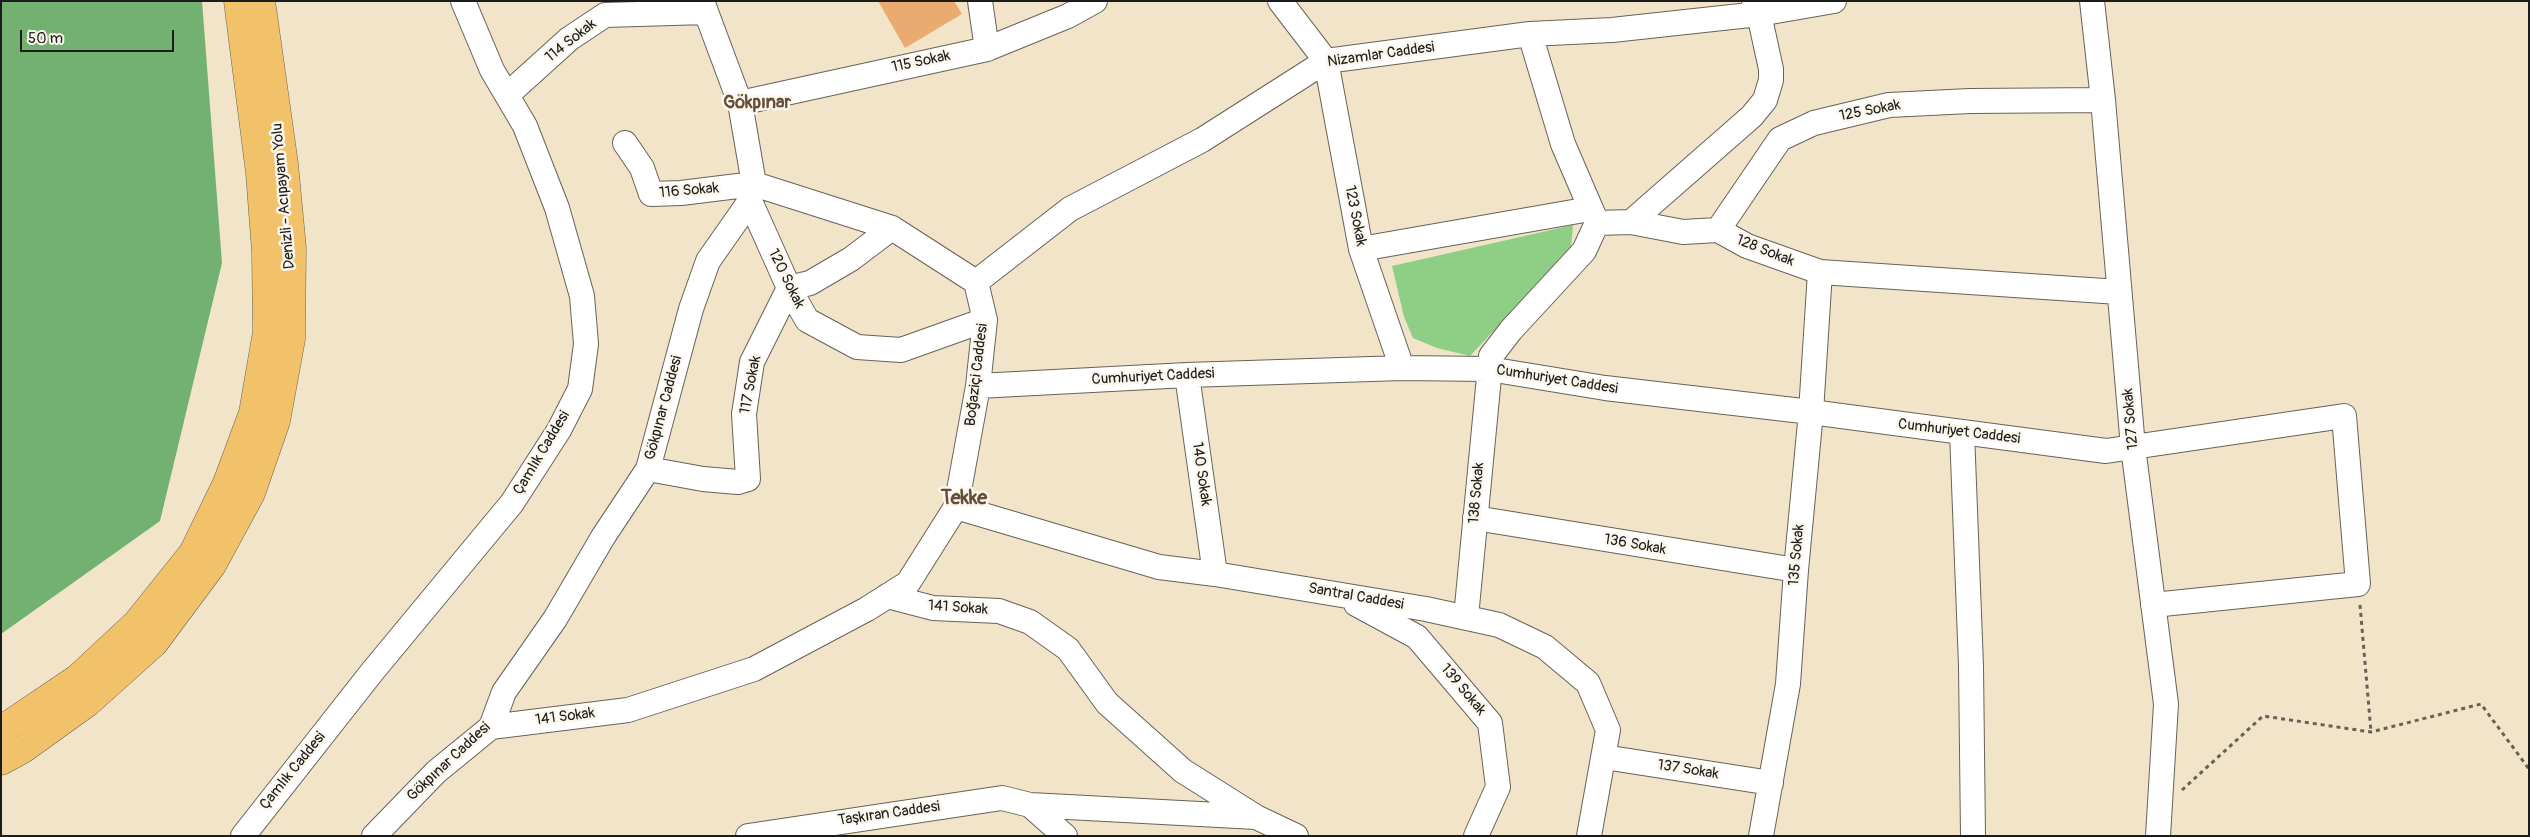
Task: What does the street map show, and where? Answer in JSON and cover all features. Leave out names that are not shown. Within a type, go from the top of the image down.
[{"type":"main road","name":"Denizli - Acıpayam Yolu","points":[[1,730],[78,678],[137,623],[187,561],[193,553],[227,483],[253,413],[267,332],[266,252],[260,173],[238,1]]},
{"type":"main road","name":"Denizli - Acıpayam Yolu","points":[[1,761],[23,749],[87,703],[154,642],[212,565],[251,493],[276,421],[292,339],[292,248],[284,164],[261,1]]},
{"type":"street","name":"Çamlık Caddesi","points":[[243,836],[366,679],[512,503],[559,430],[580,389],[586,344],[582,296],[557,208],[525,126],[492,70],[463,1]]},
{"type":"street","points":[[980,1],[987,49]]},
{"type":"street","name":"115 Sokak","points":[[740,102],[987,49],[1068,16],[1095,1]]},
{"type":"street","points":[[1280,1],[1326,60]]},
{"type":"street","name":"Nizamlar Caddesi","points":[[976,282],[1070,209],[1202,140],[1326,60],[1530,34],[1612,30],[1756,7],[1834,1]]},
{"type":"street","name":"127 Sokak","points":[[2092,1],[2103,100],[2133,448],[2166,704],[2158,836]]},
{"type":"street","name":"114 Sokak","points":[[507,95],[569,39],[605,16],[704,6]]},
{"type":"street","points":[[704,6],[740,102],[752,192],[892,228],[976,282]]},
{"type":"street","points":[[1631,222],[1752,116],[1764,100],[1771,80],[1756,7]]},
{"type":"street","points":[[1489,369],[1491,356],[1511,330],[1584,251],[1594,216],[1563,144],[1530,34]]},
{"type":"street","name":"123 Sokak","points":[[1326,60],[1361,250],[1402,368]]},
{"type":"street","name":"125 Sokak","points":[[1718,230],[1780,139],[1814,123],[1889,105],[2103,100]]},
{"type":"street","name":"116 Sokak","points":[[625,143],[642,168],[651,194],[752,192]]},
{"type":"street","name":"120 Sokak","points":[[752,192],[789,288],[807,320],[857,347],[901,350],[985,320]]},
{"type":"street","name":"Gökpınar Caddesi","points":[[374,836],[436,772],[491,727],[504,692],[555,619],[603,537],[648,469],[691,308],[708,260],[752,192]]},
{"type":"street","name":"128 Sokak","points":[[1361,250],[1594,216],[1683,232],[1718,230],[1747,246],[1820,272],[2119,292]]},
{"type":"street","points":[[789,288],[810,283],[851,259],[892,228]]},
{"type":"street","name":"135 Sokak","points":[[1761,836],[1788,684],[1796,570],[1811,412],[1820,272]]},
{"type":"street","name":"Boğaziçi Caddesi","points":[[887,596],[908,583],[956,507],[978,386],[985,320],[976,282]]},
{"type":"street","name":"117 Sokak","points":[[648,469],[703,479],[738,482],[748,479],[744,414],[752,362],[789,288]]},
{"type":"street","name":"Cumhuriyet Caddesi","points":[[978,386],[1187,375],[1402,368],[1489,369],[1605,388],[1811,412],[2106,451],[2344,416],[2358,584]]},
{"type":"street","name":"138 Sokak","points":[[1466,617],[1489,369]]},
{"type":"street","name":"140 Sokak","points":[[1187,375],[1215,574]]},
{"type":"street","points":[[1962,432],[1971,666],[1973,836]]},
{"type":"street","name":"Santral Caddesi","points":[[956,507],[1159,567],[1338,594],[1466,617],[1499,625],[1544,647],[1588,683],[1608,730],[1590,836]]},
{"type":"street","name":"136 Sokak","points":[[1475,518],[1796,570]]},
{"type":"street","points":[[2153,605],[2358,584]]},
{"type":"street","name":"139 Sokak","points":[[1338,594],[1418,636],[1490,723],[1498,787],[1476,836]]},
{"type":"street","name":"141 Sokak","points":[[491,727],[628,710],[754,669],[887,596],[933,608],[998,611],[1030,622],[1068,649],[1107,703],[1183,771],[1257,826]]},
{"type":"street","name":"137 Sokak","points":[[1604,757],[1771,783]]},
{"type":"street","name":"Taşkıran Caddesi","points":[[748,836],[1002,798],[1030,805],[1257,826]]},
{"type":"street","points":[[1030,805],[1065,836]]},
{"type":"street","points":[[1257,826],[1296,836]]},
{"type":"path","points":[[2358,584],[2371,732]]},
{"type":"path","points":[[2160,811],[2263,716],[2371,732],[2481,704],[2529,770]]},
{"type":"green space","points":[[1,1],[202,1],[222,263],[160,521],[1,634]]},
{"type":"green space","points":[[1573,225],[1571,249],[1470,356],[1437,348],[1413,338],[1404,317],[1392,266]]},
{"type":"building","points":[[878,1],[954,1],[962,14],[905,48]]},
{"type":"district","name":"Gökpınar","points":[[757,103]]},
{"type":"district","name":"Tekke","points":[[964,499]]}]
